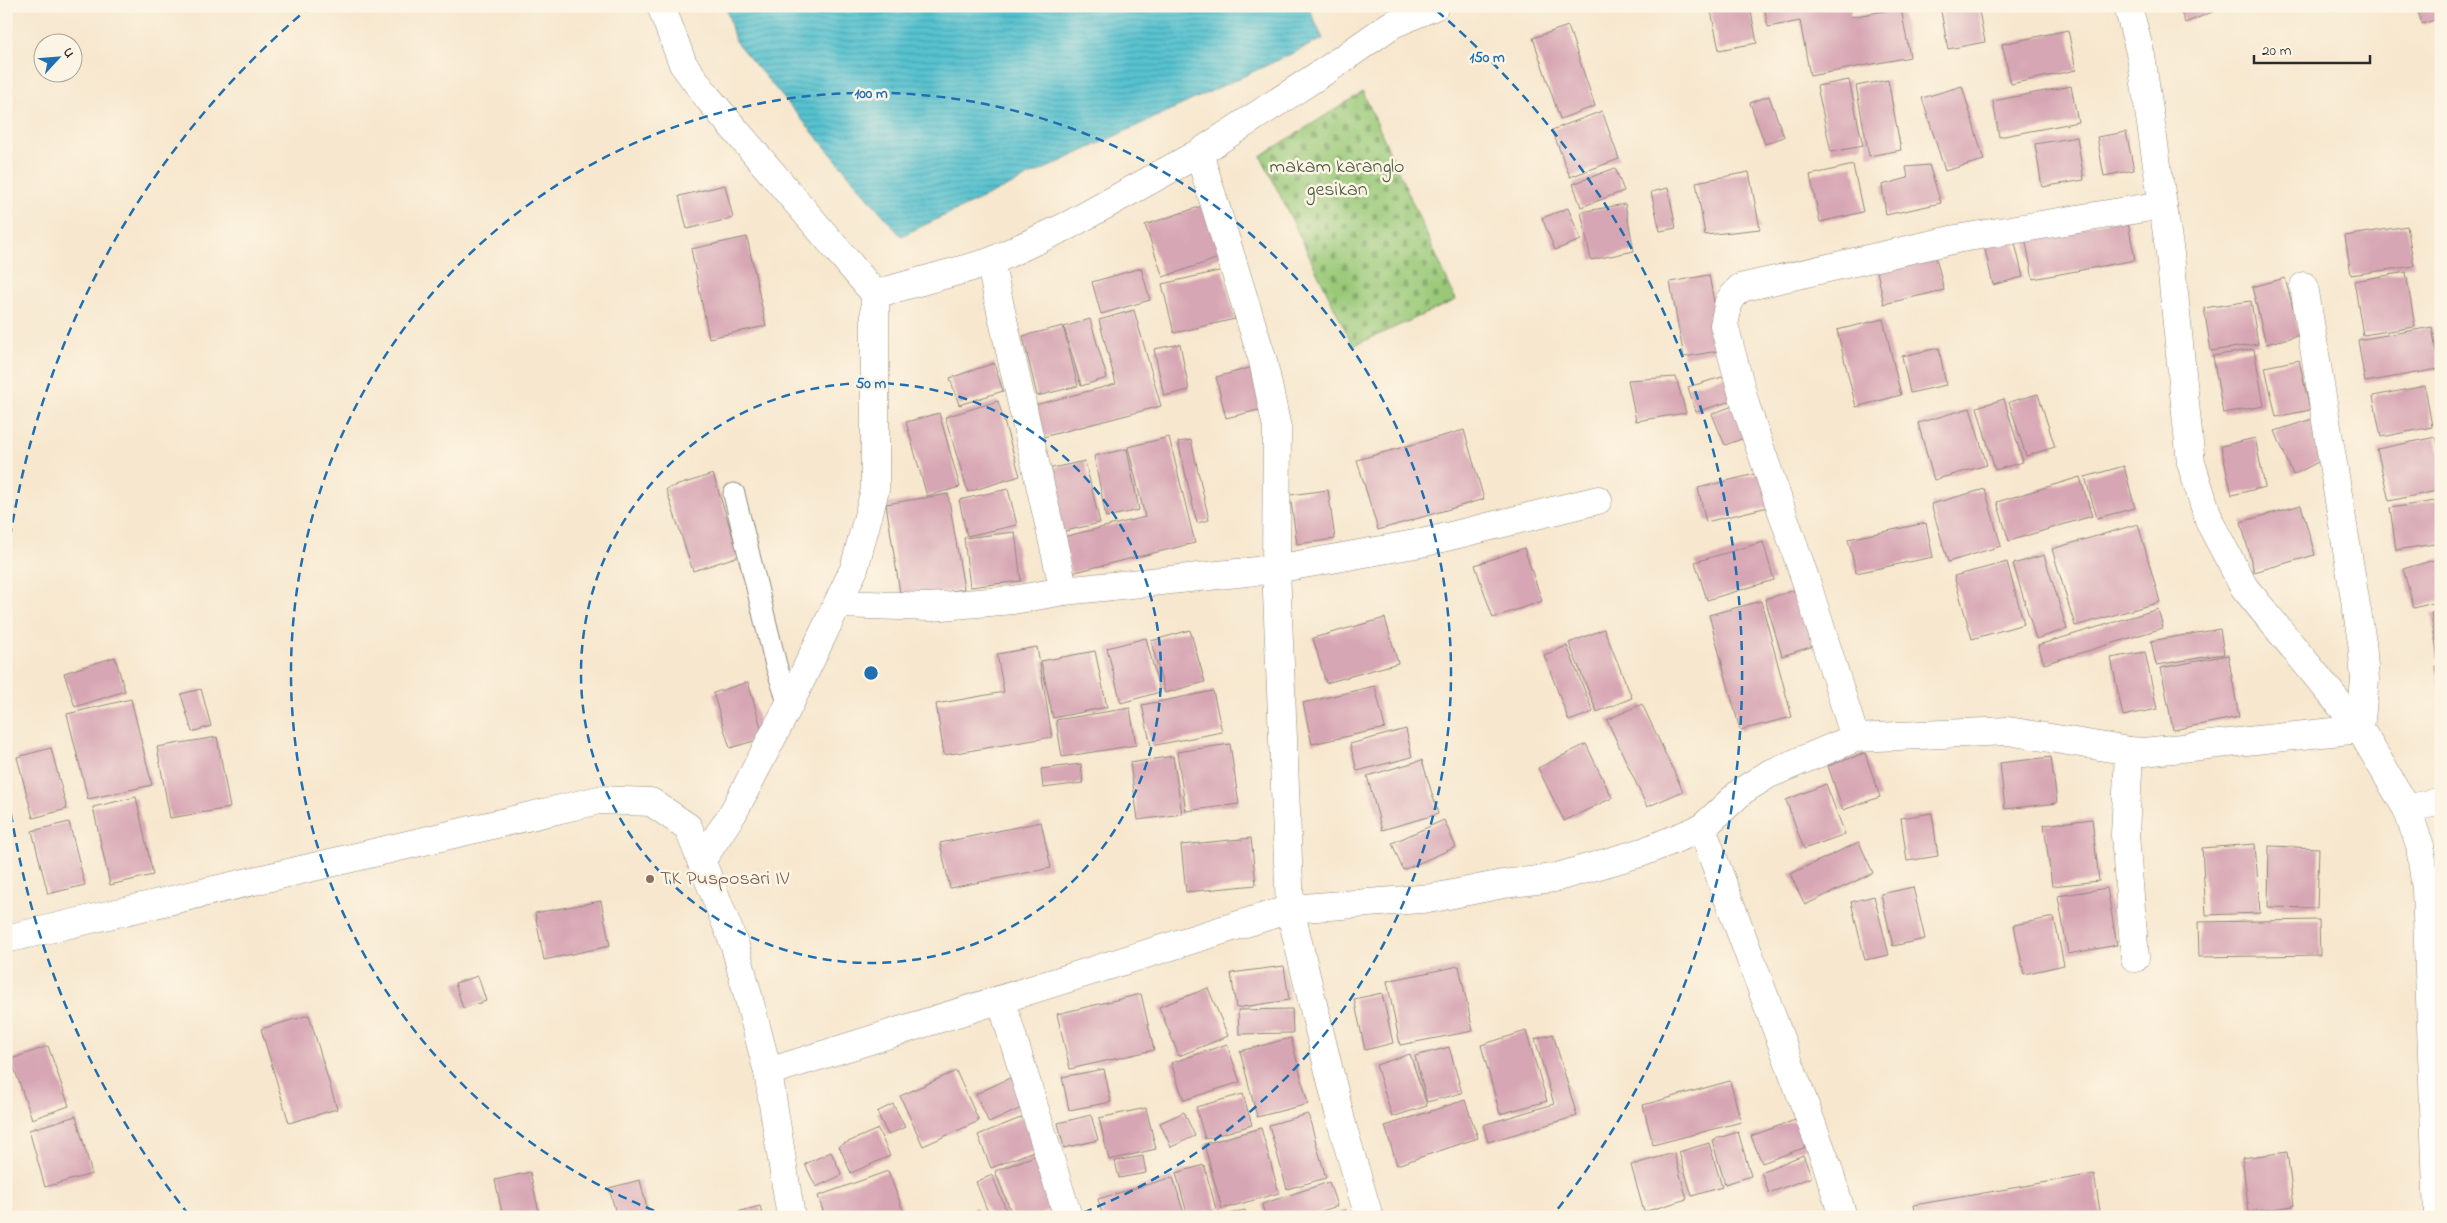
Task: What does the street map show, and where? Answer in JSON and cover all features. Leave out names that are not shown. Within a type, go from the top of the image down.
[{"type":"street","points":[[661,6],[683,64],[708,98],[876,294],[875,490],[854,569],[789,705],[733,813],[701,861]]},
{"type":"street","points":[[876,294],[990,262],[1069,224],[1199,153],[1328,69],[1391,25],[1435,6]]},
{"type":"street","points":[[2128,6],[2142,56],[2163,205],[2191,463],[2210,523],[2244,587],[2360,729],[2407,809],[2420,846],[2426,889],[2438,1217]]},
{"type":"street","points":[[1199,153],[1263,362],[1277,428],[1276,569],[1290,909],[1342,1124],[1369,1217]]},
{"type":"street","points":[[1856,738],[1808,584],[1746,407],[1724,325],[1729,301],[1740,288],[1956,239],[2163,205]]},
{"type":"street","points":[[990,262],[1064,591]]},
{"type":"street","points":[[2304,286],[2362,642],[2365,680],[2360,729]]},
{"type":"street","points":[[838,604],[930,607],[1013,600],[1064,591],[1276,569],[1426,542],[1598,500]]},
{"type":"street","points":[[768,1072],[1290,909],[1433,898],[1503,884],[1554,878],[1643,852],[1702,828],[1742,791],[1769,774],[1856,738],[2008,731],[2144,752],[2360,729]]},
{"type":"street","points":[[2129,751],[2125,835],[2135,958]]},
{"type":"street","points":[[6,939],[599,800],[651,802],[688,827],[735,946],[768,1072],[791,1217]]},
{"type":"street","points":[[2407,809],[2441,800]]},
{"type":"street","points":[[1702,828],[1824,1156],[1843,1217]]},
{"type":"street","points":[[1001,1000],[1068,1217]]},
{"type":"lane","points":[[734,494],[776,665],[789,705]]},
{"type":"green space","name":"makam karanglo gesikan","points":[[1363,92],[1456,300],[1353,346],[1261,156]]},
{"type":"water","points":[[726,6],[1308,6],[1323,39],[901,236],[735,41]]},
{"type":"building","points":[[1710,6],[1750,6],[1757,43],[1719,50]]},
{"type":"building","points":[[1764,6],[1849,6],[1851,17],[1901,8],[1910,57],[1810,76],[1800,21],[1768,27]]},
{"type":"building","points":[[1940,6],[1978,6],[1985,42],[1948,49]]},
{"type":"building","points":[[2179,6],[2227,6],[2185,23]]},
{"type":"building","points":[[2416,6],[2441,6],[2441,18],[2422,24]]},
{"type":"building","points":[[1568,26],[1595,106],[1560,119],[1533,38]]},
{"type":"building","points":[[2068,30],[2076,70],[2011,84],[2002,44]]},
{"type":"building","points":[[1849,80],[1863,146],[1831,152],[1817,86]]},
{"type":"building","points":[[1888,80],[1901,150],[1869,156],[1856,86]]},
{"type":"building","points":[[1962,86],[1984,160],[1945,171],[1922,98]]},
{"type":"building","points":[[2071,86],[2078,122],[1999,137],[1993,101]]},
{"type":"building","points":[[1769,96],[1784,137],[1765,144],[1750,103]]},
{"type":"building","points":[[1602,111],[1619,159],[1570,177],[1552,130]]},
{"type":"building","points":[[2126,132],[2134,170],[2104,176],[2097,137]]},
{"type":"building","points":[[2077,137],[2084,180],[2042,187],[2035,144]]},
{"type":"building","points":[[1853,165],[1863,212],[1820,222],[1810,175]]},
{"type":"building","points":[[1929,165],[1941,203],[1886,215],[1882,185],[1908,178],[1906,167]]},
{"type":"building","points":[[1615,168],[1624,191],[1581,207],[1573,184]]},
{"type":"building","points":[[1749,172],[1760,229],[1705,235],[1696,182]]},
{"type":"building","points":[[725,185],[733,218],[687,229],[679,196]]},
{"type":"building","points":[[1668,188],[1676,228],[1660,231],[1651,192]]},
{"type":"building","points":[[1625,204],[1634,251],[1591,260],[1581,212]]},
{"type":"building","points":[[1205,205],[1222,257],[1163,277],[1145,225]]},
{"type":"building","points":[[1568,208],[1581,240],[1555,250],[1542,218]]},
{"type":"building","points":[[2127,218],[2135,260],[2033,279],[2025,237]]},
{"type":"building","points":[[2407,226],[2414,266],[2351,275],[2345,236]]},
{"type":"building","points":[[747,237],[766,326],[709,338],[691,249]]},
{"type":"building","points":[[2014,239],[2023,277],[1993,285],[1984,245]]},
{"type":"building","points":[[1936,257],[1944,290],[1884,304],[1877,271]]},
{"type":"building","points":[[1141,268],[1150,300],[1101,314],[1092,282]]},
{"type":"building","points":[[1223,270],[1235,319],[1174,333],[1162,284]]},
{"type":"building","points":[[2406,272],[2415,327],[2363,335],[2354,281]]},
{"type":"building","points":[[1709,275],[1723,350],[1684,357],[1670,282]]},
{"type":"building","points":[[2285,278],[2300,335],[2266,344],[2252,287]]},
{"type":"building","points":[[2251,301],[2258,344],[2211,351],[2204,308]]},
{"type":"building","points":[[1134,310],[1161,406],[1043,437],[1035,405],[1116,384],[1099,320]]},
{"type":"building","points":[[1090,319],[1107,378],[1081,386],[1064,327]]},
{"type":"building","points":[[1883,319],[1901,395],[1856,407],[1837,330]]},
{"type":"building","points":[[1063,326],[1078,386],[1037,396],[1023,336]]},
{"type":"building","points":[[2432,327],[2439,369],[2365,382],[2358,340]]},
{"type":"building","points":[[1180,344],[1189,390],[1164,396],[1154,349]]},
{"type":"building","points":[[1939,348],[1946,385],[1910,393],[1902,356]]},
{"type":"building","points":[[2254,349],[2264,406],[2223,413],[2213,356]]},
{"type":"building","points":[[2299,360],[2310,410],[2276,417],[2265,367]]},
{"type":"building","points":[[994,363],[1003,391],[959,405],[950,378]]},
{"type":"building","points":[[1261,365],[1271,407],[1226,418],[1216,377]]},
{"type":"building","points":[[1732,374],[1740,398],[1696,412],[1688,387]]},
{"type":"building","points":[[1676,377],[1686,413],[1636,421],[1628,380]]},
{"type":"building","points":[[2425,386],[2432,427],[2381,437],[2373,396]]},
{"type":"building","points":[[2038,394],[2055,447],[2026,456],[2009,402]]},
{"type":"building","points":[[2004,399],[2023,462],[1995,470],[1977,407]]},
{"type":"building","points":[[998,401],[1020,476],[968,492],[945,417]]},
{"type":"building","points":[[1735,405],[1747,437],[1725,445],[1712,414]]},
{"type":"building","points":[[1970,408],[1987,465],[1934,480],[1918,423]]},
{"type":"building","points":[[939,413],[960,487],[927,496],[906,422]]},
{"type":"building","points":[[2312,419],[2324,459],[2293,475],[2275,431]]},
{"type":"building","points":[[1464,430],[1484,499],[1378,530],[1357,460]]},
{"type":"building","points":[[1169,437],[1195,543],[1071,573],[1063,537],[1145,517],[1128,447]]},
{"type":"building","points":[[2436,437],[2441,459],[2441,490],[2389,501],[2377,449]]},
{"type":"building","points":[[2255,438],[2265,487],[2232,495],[2221,446]]},
{"type":"building","points":[[1191,440],[1209,520],[1197,523],[1178,442]]},
{"type":"building","points":[[1127,449],[1139,510],[1106,517],[1094,456]]},
{"type":"building","points":[[1085,461],[1100,523],[1057,533],[1043,470]]},
{"type":"building","points":[[2124,466],[2135,508],[2097,518],[2085,477]]},
{"type":"building","points":[[1763,472],[1772,506],[1706,522],[1698,488]]},
{"type":"building","points":[[713,474],[739,556],[693,571],[666,489]]},
{"type":"building","points":[[2080,477],[2092,516],[2009,541],[1997,502]]},
{"type":"building","points":[[1008,489],[1017,525],[967,536],[959,500]]},
{"type":"building","points":[[1985,489],[2001,546],[1948,562],[1931,504]]},
{"type":"building","points":[[1328,490],[1335,539],[1297,544],[1290,495]]},
{"type":"building","points":[[948,494],[964,589],[901,599],[886,504]]},
{"type":"building","points":[[2441,500],[2441,543],[2396,550],[2390,508]]},
{"type":"building","points":[[2301,505],[2315,555],[2254,572],[2241,522]]},
{"type":"building","points":[[1926,523],[1933,557],[1856,573],[1848,539]]},
{"type":"building","points":[[2138,524],[2160,602],[2075,626],[2052,549]]},
{"type":"building","points":[[1015,532],[1021,581],[970,587],[964,538]]},
{"type":"building","points":[[1763,542],[1774,580],[1707,600],[1695,562]]},
{"type":"building","points":[[1524,548],[1542,601],[1493,618],[1475,565]]},
{"type":"building","points":[[2044,555],[2067,629],[2036,639],[2013,564]]},
{"type":"building","points":[[2441,558],[2441,601],[2414,608],[2403,569]]},
{"type":"building","points":[[2007,562],[2024,624],[1972,639],[1954,576]]},
{"type":"building","points":[[1803,588],[1820,644],[1782,656],[1765,599]]},
{"type":"building","points":[[1761,601],[1792,717],[1740,730],[1709,615]]},
{"type":"building","points":[[2158,609],[2163,628],[2044,664],[2038,645]]},
{"type":"building","points":[[2441,612],[2441,658],[2438,659],[2431,613]]},
{"type":"building","points":[[1385,618],[1398,663],[1326,683],[1313,638]]},
{"type":"building","points":[[1604,629],[1632,698],[1597,712],[1569,643]]},
{"type":"building","points":[[2220,629],[2224,654],[2156,665],[2151,641]]},
{"type":"building","points":[[1190,630],[1205,682],[1165,693],[1151,641]]},
{"type":"building","points":[[1146,638],[1160,692],[1121,703],[1107,648]]},
{"type":"building","points":[[1567,646],[1593,712],[1569,721],[1544,655]]},
{"type":"building","points":[[1037,647],[1052,737],[944,755],[936,704],[1004,692],[997,654]]},
{"type":"building","points":[[1095,651],[1107,707],[1053,718],[1041,661]]},
{"type":"building","points":[[2145,652],[2157,709],[2123,716],[2111,658]]},
{"type":"building","points":[[2228,655],[2239,717],[2173,730],[2161,668]]},
{"type":"building","points":[[115,657],[125,691],[75,707],[64,673]]},
{"type":"building","points":[[2441,665],[2441,692],[2440,692],[2435,666]]},
{"type":"building","points":[[748,682],[764,738],[730,748],[713,693]]},
{"type":"building","points":[[1375,686],[1385,728],[1312,744],[1303,703]]},
{"type":"building","points":[[201,689],[211,726],[192,732],[181,694]]},
{"type":"building","points":[[1213,691],[1222,732],[1151,746],[1142,705]]},
{"type":"building","points":[[131,699],[152,785],[88,799],[67,714]]},
{"type":"building","points":[[1642,704],[1683,791],[1647,807],[1607,720]]},
{"type":"building","points":[[1130,708],[1136,745],[1062,757],[1056,720]]},
{"type":"building","points":[[1406,729],[1412,757],[1357,771],[1350,744]]},
{"type":"building","points":[[217,737],[230,808],[170,818],[157,747]]},
{"type":"building","points":[[1230,744],[1239,804],[1186,811],[1177,752]]},
{"type":"building","points":[[1586,744],[1612,798],[1564,821],[1538,768]]},
{"type":"building","points":[[51,748],[67,809],[33,818],[17,757]]},
{"type":"building","points":[[1865,753],[1880,797],[1843,810],[1828,766]]},
{"type":"building","points":[[1173,756],[1182,814],[1138,820],[1130,763]]},
{"type":"building","points":[[2051,757],[2057,803],[2005,809],[2000,763]]},
{"type":"building","points":[[1422,760],[1438,814],[1382,830],[1367,776]]},
{"type":"building","points":[[1081,764],[1083,783],[1043,788],[1041,769]]},
{"type":"building","points":[[1826,784],[1845,834],[1804,849],[1786,800]]},
{"type":"building","points":[[136,797],[153,875],[110,885],[93,807]]},
{"type":"building","points":[[1932,813],[1938,856],[1907,861],[1901,818]]},
{"type":"building","points":[[2092,819],[2099,881],[2052,886],[2044,825]]},
{"type":"building","points":[[1444,820],[1456,847],[1403,870],[1392,843]]},
{"type":"building","points":[[69,822],[85,885],[48,894],[32,831]]},
{"type":"building","points":[[1041,822],[1051,868],[950,888],[940,843]]},
{"type":"building","points":[[1251,838],[1256,885],[1186,892],[1181,845]]},
{"type":"building","points":[[1859,842],[1873,873],[1805,905],[1790,874]]},
{"type":"building","points":[[2255,844],[2260,913],[2206,915],[2202,848]]},
{"type":"building","points":[[2269,846],[2319,848],[2317,908],[2268,907]]},
{"type":"building","points":[[1913,887],[1925,939],[1893,946],[1881,894]]},
{"type":"building","points":[[2107,888],[2117,945],[2068,954],[2058,896]]},
{"type":"building","points":[[1874,896],[1889,955],[1865,960],[1851,902]]},
{"type":"building","points":[[601,901],[610,946],[544,960],[535,913]]},
{"type":"building","points":[[2054,917],[2064,965],[2024,974],[2014,925]]},
{"type":"building","points":[[2319,920],[2320,955],[2199,957],[2198,922]]},
{"type":"building","points":[[1284,966],[1289,1000],[1236,1008],[1231,973]]},
{"type":"building","points":[[1459,966],[1473,1031],[1400,1045],[1387,981]]},
{"type":"building","points":[[478,976],[486,1001],[463,1008],[455,983]]},
{"type":"building","points":[[1208,988],[1228,1036],[1179,1056],[1159,1007]]},
{"type":"building","points":[[1382,993],[1393,1043],[1365,1050],[1354,999]]},
{"type":"building","points":[[1141,994],[1154,1050],[1070,1069],[1057,1014]]},
{"type":"building","points":[[1292,1009],[1293,1033],[1239,1034],[1238,1010]]},
{"type":"building","points":[[309,1015],[337,1109],[289,1123],[261,1029]]},
{"type":"building","points":[[1526,1031],[1547,1101],[1500,1114],[1481,1045]]},
{"type":"building","points":[[1553,1034],[1577,1116],[1488,1142],[1483,1125],[1554,1104],[1535,1039]]},
{"type":"building","points":[[1291,1038],[1308,1104],[1257,1117],[1240,1051]]},
{"type":"building","points":[[1227,1044],[1240,1082],[1184,1100],[1171,1063]]},
{"type":"building","points":[[48,1046],[69,1106],[32,1119],[11,1059]]},
{"type":"building","points":[[1449,1047],[1462,1093],[1427,1102],[1415,1056]]},
{"type":"building","points":[[1410,1054],[1427,1106],[1392,1117],[1376,1065]]},
{"type":"building","points":[[1104,1069],[1111,1102],[1069,1110],[1062,1077]]},
{"type":"building","points":[[956,1071],[979,1121],[923,1146],[900,1096]]},
{"type":"building","points":[[1018,1074],[1032,1103],[989,1123],[976,1094]]},
{"type":"building","points":[[1730,1081],[1741,1122],[1653,1145],[1643,1105]]},
{"type":"building","points":[[1243,1094],[1252,1125],[1205,1139],[1196,1107]]},
{"type":"building","points":[[1465,1100],[1478,1138],[1397,1165],[1385,1126]]},
{"type":"building","points":[[893,1104],[905,1127],[888,1135],[877,1112]]},
{"type":"building","points":[[1146,1108],[1156,1149],[1109,1160],[1099,1118]]},
{"type":"building","points":[[1184,1112],[1195,1136],[1171,1147],[1160,1123]]},
{"type":"building","points":[[1308,1114],[1326,1178],[1287,1189],[1269,1125]]},
{"type":"building","points":[[1091,1115],[1098,1140],[1064,1148],[1058,1123]]},
{"type":"building","points":[[76,1116],[92,1174],[45,1187],[29,1130]]},
{"type":"building","points":[[1023,1117],[1036,1150],[991,1168],[978,1135]]},
{"type":"building","points":[[1798,1119],[1809,1146],[1762,1163],[1751,1136]]},
{"type":"building","points":[[1261,1128],[1279,1193],[1222,1209],[1204,1144]]},
{"type":"building","points":[[878,1129],[890,1156],[851,1173],[839,1146]]},
{"type":"building","points":[[1738,1132],[1751,1176],[1725,1184],[1712,1140]]},
{"type":"building","points":[[1709,1143],[1722,1187],[1692,1196],[1679,1152]]},
{"type":"building","points":[[831,1152],[842,1175],[816,1187],[805,1164]]},
{"type":"building","points":[[2287,1152],[2294,1206],[2249,1212],[2242,1158]]},
{"type":"building","points":[[1674,1153],[1687,1199],[1644,1212],[1631,1165]]},
{"type":"building","points":[[1040,1154],[1060,1206],[1034,1217],[1013,1217],[995,1171]]},
{"type":"building","points":[[1803,1155],[1812,1177],[1769,1193],[1761,1172]]},
{"type":"building","points":[[1143,1156],[1146,1173],[1119,1178],[1115,1161]]},
{"type":"building","points":[[1204,1165],[1216,1209],[1188,1217],[1176,1173]]},
{"type":"building","points":[[888,1171],[904,1213],[895,1217],[825,1217],[818,1196]]},
{"type":"building","points":[[530,1172],[540,1217],[503,1217],[495,1180]]},
{"type":"building","points":[[2094,1174],[2101,1217],[2067,1217],[2066,1214],[2052,1217],[1916,1217],[1914,1205]]},
{"type":"building","points":[[992,1175],[1009,1217],[990,1217],[976,1182]]},
{"type":"building","points":[[1173,1177],[1185,1217],[1103,1217],[1098,1199]]},
{"type":"building","points":[[640,1180],[649,1217],[617,1217],[609,1188]]},
{"type":"building","points":[[1329,1182],[1337,1206],[1305,1217],[1265,1217],[1262,1204]]},
{"type":"building","points":[[760,1206],[763,1217],[722,1217],[722,1216]]},
{"type":"building","points":[[979,1210],[981,1217],[963,1217]]},
{"type":"building","points":[[1245,1210],[1247,1217],[1220,1217],[1220,1216]]},
{"type":"building","points":[[1346,1210],[1348,1217],[1326,1217],[1326,1216]]},
{"type":"place","name":"TK Pusposari IV","points":[[650,879]]}]
